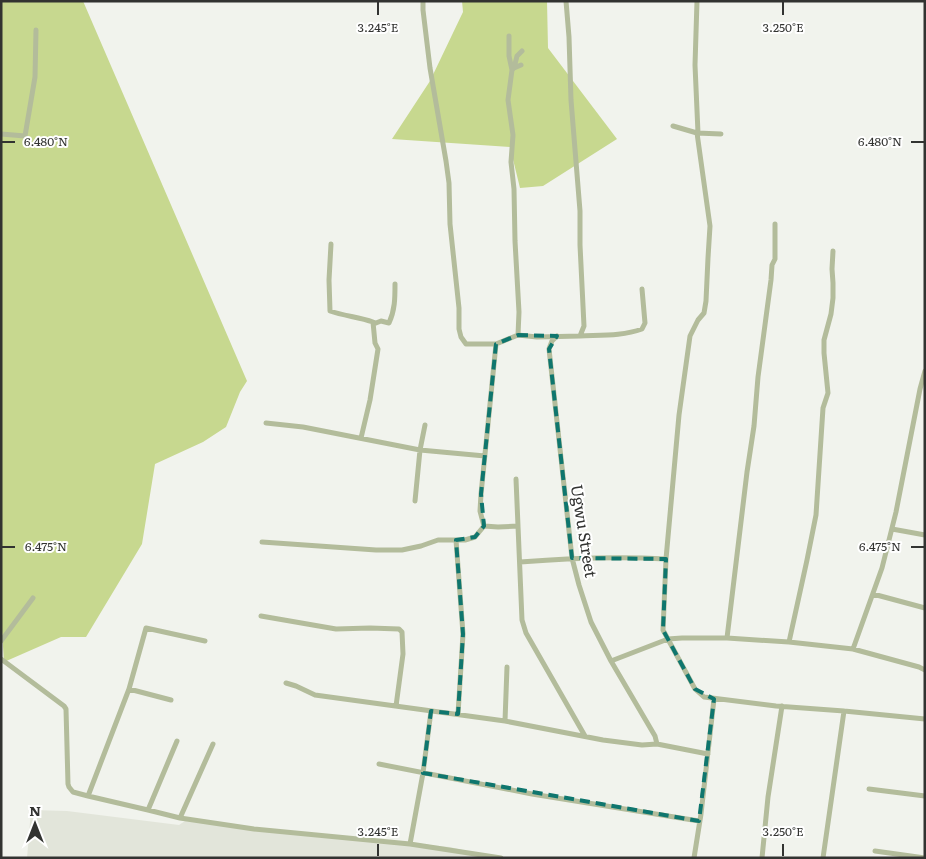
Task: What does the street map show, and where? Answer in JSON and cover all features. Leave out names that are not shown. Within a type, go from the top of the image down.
[{"type":"street","points":[[422,1],[430,68],[449,183],[450,224],[459,308],[460,337],[466,344],[496,344],[518,335],[537,337],[580,336],[616,335],[636,332],[642,329],[646,323],[642,289]]},
{"type":"street","points":[[566,1],[572,118],[580,211],[584,326],[580,336]]},
{"type":"street","points":[[697,1],[695,65],[698,133],[710,226],[706,301],[704,313],[690,336],[679,415],[666,559],[663,630],[695,689],[704,697],[925,719]]},
{"type":"street","points":[[1,134],[25,136],[35,77],[36,30]]},
{"type":"street","points":[[510,36],[509,56],[513,69]]},
{"type":"street","points":[[518,335],[514,189],[511,162],[514,135],[508,100],[513,69],[516,59],[522,52]]},
{"type":"street","points":[[513,69],[521,65]]},
{"type":"street","points":[[673,126],[698,133],[721,134]]},
{"type":"street","points":[[728,638],[754,426],[758,377],[772,265],[775,259],[775,224]]},
{"type":"street","points":[[331,244],[330,311],[345,316],[363,318],[376,323],[381,321],[389,323],[393,315],[396,284]]},
{"type":"street","points":[[789,642],[816,516],[823,408],[828,393],[824,340],[829,326],[833,298],[833,251]]},
{"type":"street","points":[[361,438],[370,400],[378,348],[374,344],[373,322]]},
{"type":"street","name":"Ugwu Street","points":[[557,336],[552,341],[549,349],[572,558],[591,622],[611,661],[655,736],[657,744]]},
{"type":"street","points":[[484,526],[480,510],[496,344]]},
{"type":"street","points":[[853,649],[882,568],[925,371]]},
{"type":"street","points":[[266,423],[302,427],[420,450],[485,456]]},
{"type":"street","points":[[416,501],[420,450],[425,426]]},
{"type":"street","points":[[516,479],[523,626],[585,736]]},
{"type":"street","points":[[484,526],[518,526]]},
{"type":"street","points":[[262,542],[402,550],[438,540],[465,540],[475,537],[484,526]]},
{"type":"street","points":[[892,529],[925,535]]},
{"type":"street","points":[[456,540],[463,634],[458,714]]},
{"type":"street","points":[[520,562],[572,558],[630,557],[666,559]]},
{"type":"street","points":[[873,594],[925,608]]},
{"type":"street","points":[[1,641],[33,598]]},
{"type":"street","points":[[261,616],[336,629],[400,629],[402,632],[403,654],[396,706]]},
{"type":"street","points":[[88,796],[129,689],[146,628],[205,641]]},
{"type":"street","points":[[611,661],[668,639],[728,638],[853,649],[925,670]]},
{"type":"street","points":[[1,659],[65,707],[69,787],[73,792],[180,818],[261,830],[410,844],[500,858]]},
{"type":"street","points":[[505,721],[507,667]]},
{"type":"street","points":[[286,683],[315,695],[505,721],[585,736],[642,745],[657,744],[708,754]]},
{"type":"street","points":[[129,689],[171,700]]},
{"type":"street","points":[[694,858],[714,699]]},
{"type":"street","points":[[762,858],[768,797],[782,706]]},
{"type":"street","points":[[410,844],[423,773],[431,711]]},
{"type":"street","points":[[823,858],[844,711]]},
{"type":"street","points":[[148,810],[177,741]]},
{"type":"street","points":[[180,818],[213,744]]},
{"type":"street","points":[[379,764],[532,794],[699,821]]},
{"type":"street","points":[[869,789],[925,796]]},
{"type":"street","points":[[875,850],[925,858]]},
{"type":"highlighted area","points":[[518,335],[557,336],[549,349],[572,558],[666,559],[663,630],[695,689],[714,699],[699,821],[423,773],[431,711],[458,714],[463,634],[456,540],[475,537],[484,526],[481,494],[496,344]]},
{"type":"shaded area","points":[[31,810],[67,811],[179,825],[185,821],[450,847],[496,858],[27,858]]},
{"type":"green space","points":[[1,1],[83,1],[247,381],[240,392],[226,427],[203,442],[155,464],[142,544],[86,637],[61,637],[4,662],[1,615]]},
{"type":"green space","points":[[462,1],[547,1],[548,48],[617,139],[543,186],[520,188],[510,147],[392,139],[430,81],[463,12]]}]
